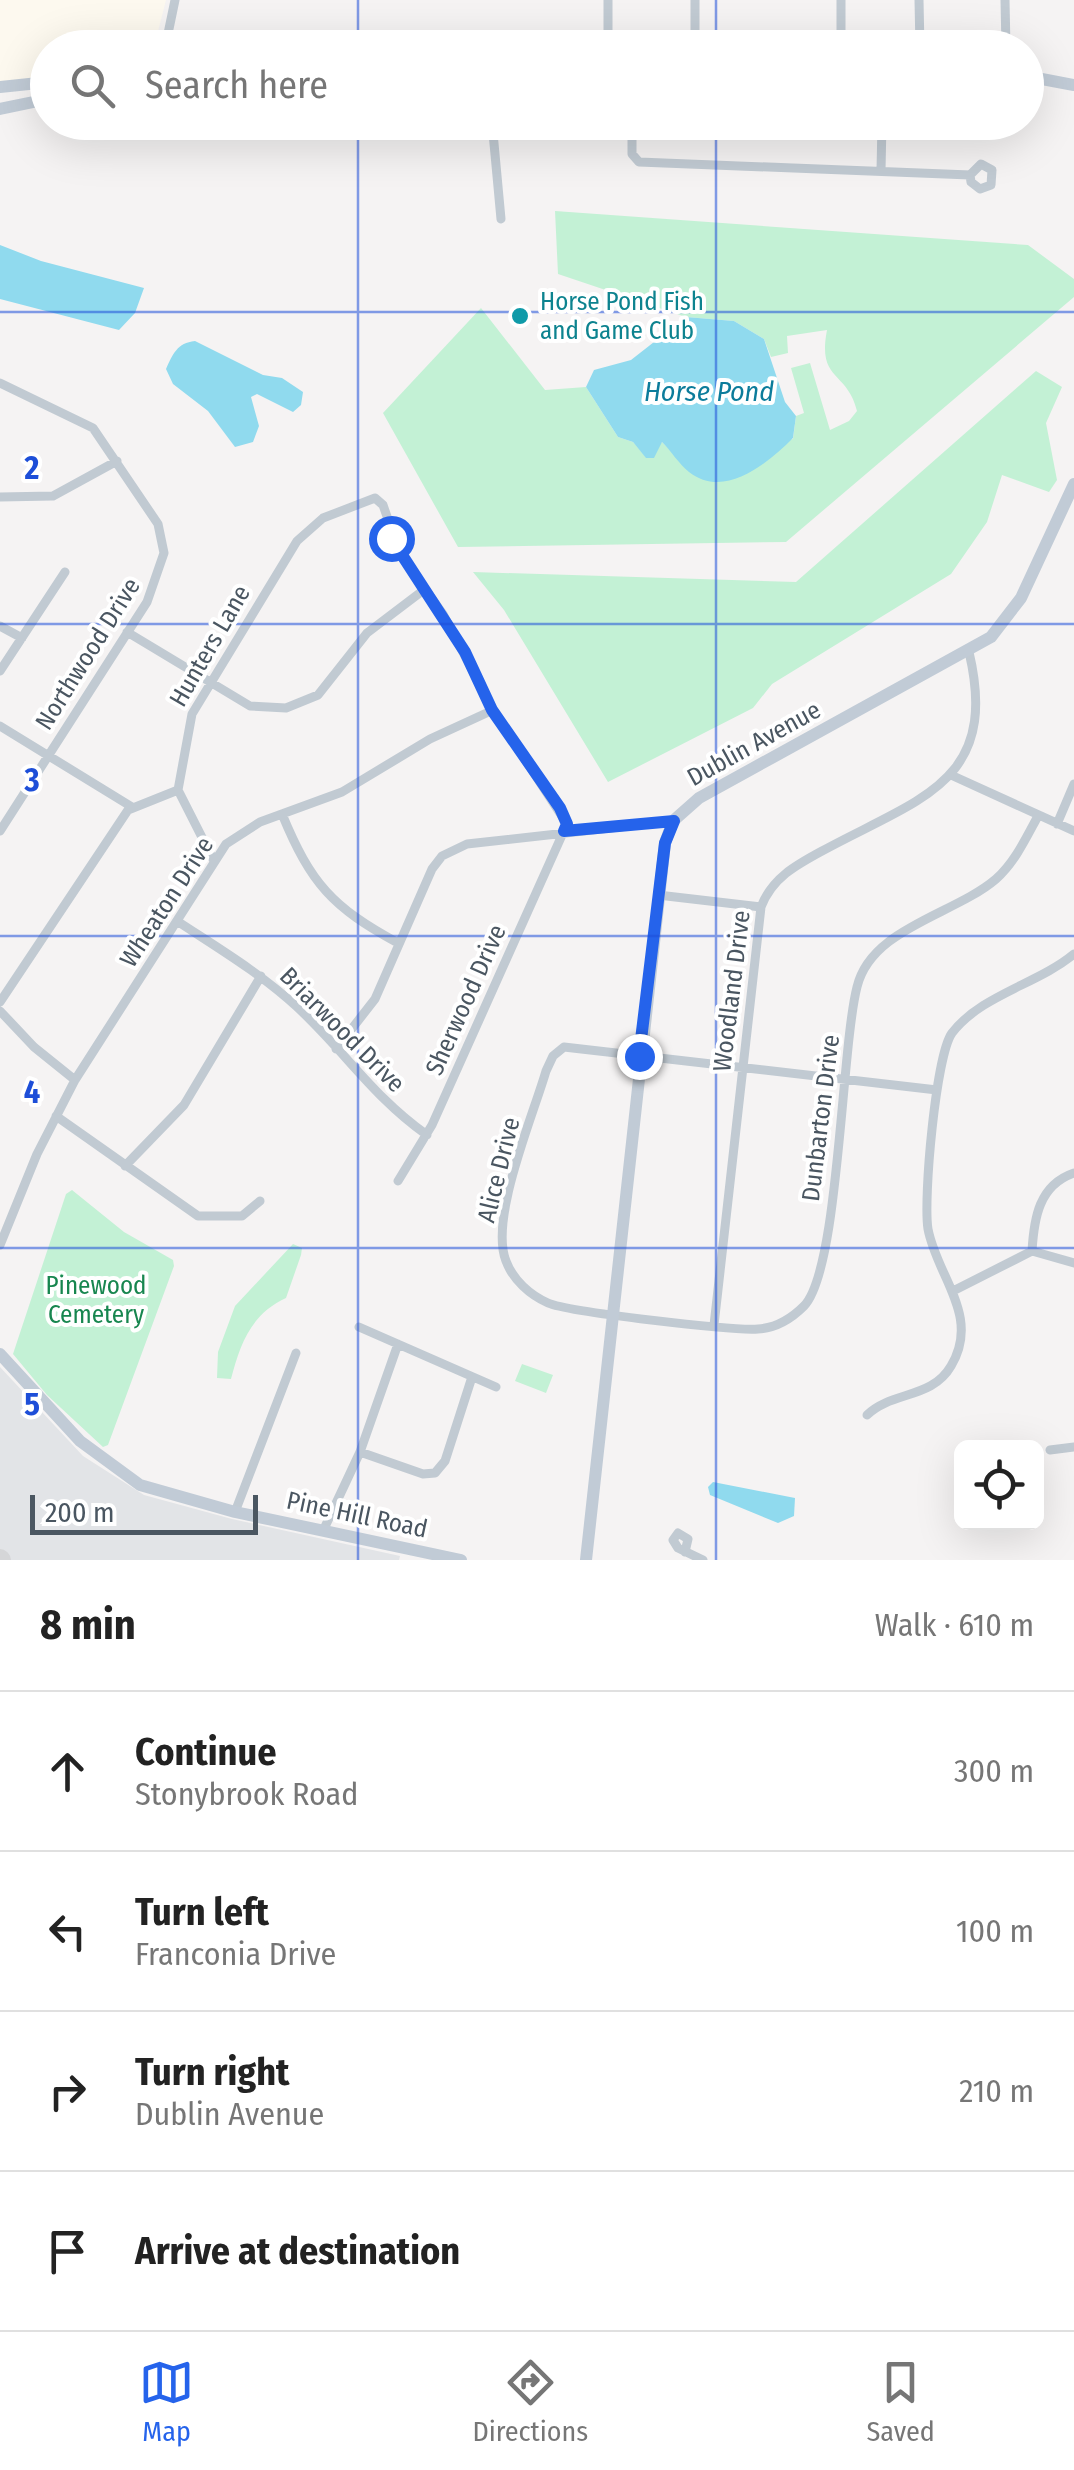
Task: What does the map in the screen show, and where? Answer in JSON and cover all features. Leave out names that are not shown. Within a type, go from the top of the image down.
[{"type":"street","points":[[169,30],[175,0]]},
{"type":"street","points":[[608,0],[608,30]]},
{"type":"street","points":[[695,0],[695,30]]},
{"type":"street","points":[[841,0],[841,30]]},
{"type":"street","points":[[920,0],[920,30]]},
{"type":"street","points":[[1005,0],[1006,30]]},
{"type":"street","points":[[1044,79],[1074,85]]},
{"type":"street","points":[[0,87],[30,84]]},
{"type":"street","points":[[0,108],[30,102]]},
{"type":"street","points":[[494,140],[501,219]]},
{"type":"street","points":[[632,140],[632,154],[639,162],[970,175]]},
{"type":"street","points":[[881,171],[882,140]]},
{"type":"street","name":"Northwood Drive","points":[[0,384],[93,428],[158,524],[163,542],[156,585],[0,831]]},
{"type":"street","points":[[0,498],[36,498],[70,491],[116,461]]},
{"type":"street","name":"Dublin Avenue","points":[[586,1560],[658,895],[665,843],[674,821],[699,798],[968,652],[1008,620],[1067,516],[1074,484]]},
{"type":"street","name":"Hunters Lane","points":[[178,790],[186,730],[208,682],[297,542],[323,518],[376,498],[383,506],[400,554],[425,589]]},
{"type":"street","points":[[0,671],[65,572]]},
{"type":"street","points":[[128,632],[258,708],[302,704],[331,684],[380,620],[425,589],[465,652],[492,710],[560,808],[567,824],[564,831]]},
{"type":"street","points":[[0,626],[22,638]]},
{"type":"street","name":"Woodland Drive","points":[[714,1325],[761,908],[772,887],[795,865],[929,792],[951,775],[971,744],[978,716],[968,652]]},
{"type":"street","name":"Wheaton Drive","points":[[0,1245],[75,1080],[214,860],[243,830],[342,792],[430,740],[492,710]]},
{"type":"street","points":[[0,726],[132,807]]},
{"type":"street","points":[[951,775],[1074,831]]},
{"type":"street","points":[[1057,824],[1074,784]]},
{"type":"street","points":[[0,1002],[132,807],[178,790],[214,860]]},
{"type":"street","points":[[282,814],[317,886],[342,910],[398,943]]},
{"type":"street","name":"Dunbarton Drive","points":[[612,1312],[757,1330],[792,1317],[816,1290],[823,1274],[857,985],[874,954],[993,882],[1010,865],[1038,816]]},
{"type":"street","points":[[336,1048],[375,998],[442,856],[466,844],[674,821]]},
{"type":"street","name":"Sherwood Drive","points":[[398,1181],[428,1134],[564,831]]},
{"type":"street","points":[[658,895],[761,908]]},
{"type":"street","name":"Briarwood Drive","points":[[177,921],[262,976],[336,1048],[368,1087],[428,1134]]},
{"type":"street","points":[[867,1415],[928,1389],[946,1374],[961,1343],[960,1310],[934,1250],[926,1215],[944,1049],[956,1028],[1074,954]]},
{"type":"street","points":[[125,1166],[184,1105],[262,976]]},
{"type":"street","points":[[0,1011],[34,1048],[75,1080]]},
{"type":"street","name":"Alice Drive","points":[[612,1312],[554,1306],[531,1293],[506,1260],[502,1226],[553,1056],[570,1047],[937,1090]]},
{"type":"street","points":[[56,1116],[198,1216],[242,1216],[260,1201]]},
{"type":"street","points":[[1032,1251],[1045,1192],[1074,1174]]},
{"type":"street","points":[[953,1291],[1032,1251],[1074,1263]]},
{"type":"street","points":[[358,1327],[496,1387]]},
{"type":"street","points":[[324,1531],[360,1452],[398,1344]]},
{"type":"street","points":[[236,1512],[296,1353]]},
{"type":"street","name":"Pine Hill Road","points":[[0,1354],[62,1424],[116,1470],[156,1492],[410,1555],[460,1560]]},
{"type":"street","points":[[360,1452],[423,1474],[435,1473],[445,1461],[472,1377]]},
{"type":"street","points":[[1050,1450],[1074,1447]]},
{"type":"street","points":[[685,1552],[703,1560]]},
{"type":"shaded area","points":[[0,0],[166,0],[158,30],[30,30],[30,79],[0,82]]},
{"type":"shaded area","points":[[0,1367],[83,1456],[144,1495],[400,1556],[399,1560],[0,1560]]},
{"type":"green space","points":[[555,211],[1028,245],[1074,279],[1074,297],[786,542],[458,547],[383,413],[481,308],[545,390],[586,387],[618,437],[633,442],[646,457],[662,442],[675,455],[793,439],[796,416],[804,413],[791,368],[810,363],[830,430],[849,421],[857,411],[847,388],[829,368],[827,330],[787,336],[788,353],[771,357],[764,339],[734,321],[686,317],[558,274]]},
{"type":"green space","points":[[1036,371],[1062,387],[1046,423],[1057,480],[1049,492],[1002,475],[987,522],[951,574],[772,684],[753,708],[608,782],[504,610],[473,572],[796,582]]},
{"type":"green space","name":"Pinewood Cemetery","points":[[72,1190],[124,1232],[173,1260],[174,1266],[108,1445],[103,1447],[47,1395],[13,1354],[66,1194]]},
{"type":"green space","points":[[293,1244],[302,1248],[286,1298],[264,1312],[249,1331],[231,1379],[217,1378],[218,1352],[235,1306]]},
{"type":"green space","points":[[522,1364],[553,1375],[546,1393],[515,1381]]},
{"type":"water","points":[[0,245],[41,261],[144,288],[135,313],[119,330],[0,299]]},
{"type":"water","name":"Horse Pond","points":[[686,317],[734,321],[764,339],[785,402],[796,416],[793,438],[759,467],[731,480],[703,480],[685,469],[662,442],[654,458],[646,458],[633,442],[618,437],[586,387],[594,370],[631,360]]},
{"type":"water","points":[[195,341],[263,375],[282,378],[303,392],[301,405],[293,412],[257,394],[251,397],[259,426],[253,442],[235,447],[208,411],[173,384],[166,369],[180,347]]},
{"type":"water","points":[[713,1482],[795,1498],[794,1516],[778,1523],[710,1495],[708,1487]]},
{"type":"place","name":"Horse Pond Fish and Game Club","points":[[520,316]]},
{"type":"route","points":[[391,538],[465,652],[492,710],[560,808],[567,824],[564,831],[631,828],[674,821],[665,843],[639,1056]]}]
